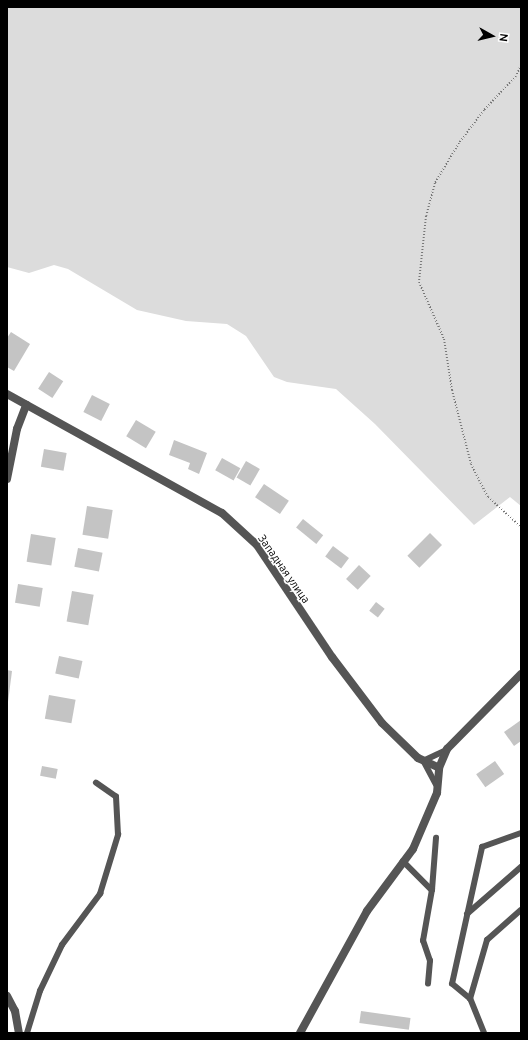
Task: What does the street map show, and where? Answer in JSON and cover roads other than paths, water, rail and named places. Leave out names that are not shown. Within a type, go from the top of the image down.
[{"type":"street","name":"Западная улица","points":[[7,394],[26,406],[222,512],[257,545],[340,669],[382,723],[424,761],[439,768]]},
{"type":"street","points":[[7,479],[17,429],[26,406]]},
{"type":"street","points":[[300,1033],[367,911],[413,849],[438,787],[439,768],[447,749],[521,674]]},
{"type":"street","points":[[8,1000],[15,1011],[19,1033]]},
{"type":"lane","points":[[438,787],[424,761],[447,749]]},
{"type":"lane","points":[[27,1033],[40,991],[62,946],[100,894],[118,835],[116,797],[96,783]]},
{"type":"lane","points":[[484,1033],[470,999],[452,984],[482,847],[521,833]]},
{"type":"lane","points":[[428,984],[430,962],[423,941],[432,890],[436,838]]},
{"type":"lane","points":[[404,861],[432,890]]},
{"type":"lane","points":[[467,914],[521,867]]},
{"type":"lane","points":[[470,999],[487,940],[521,910]]}]
